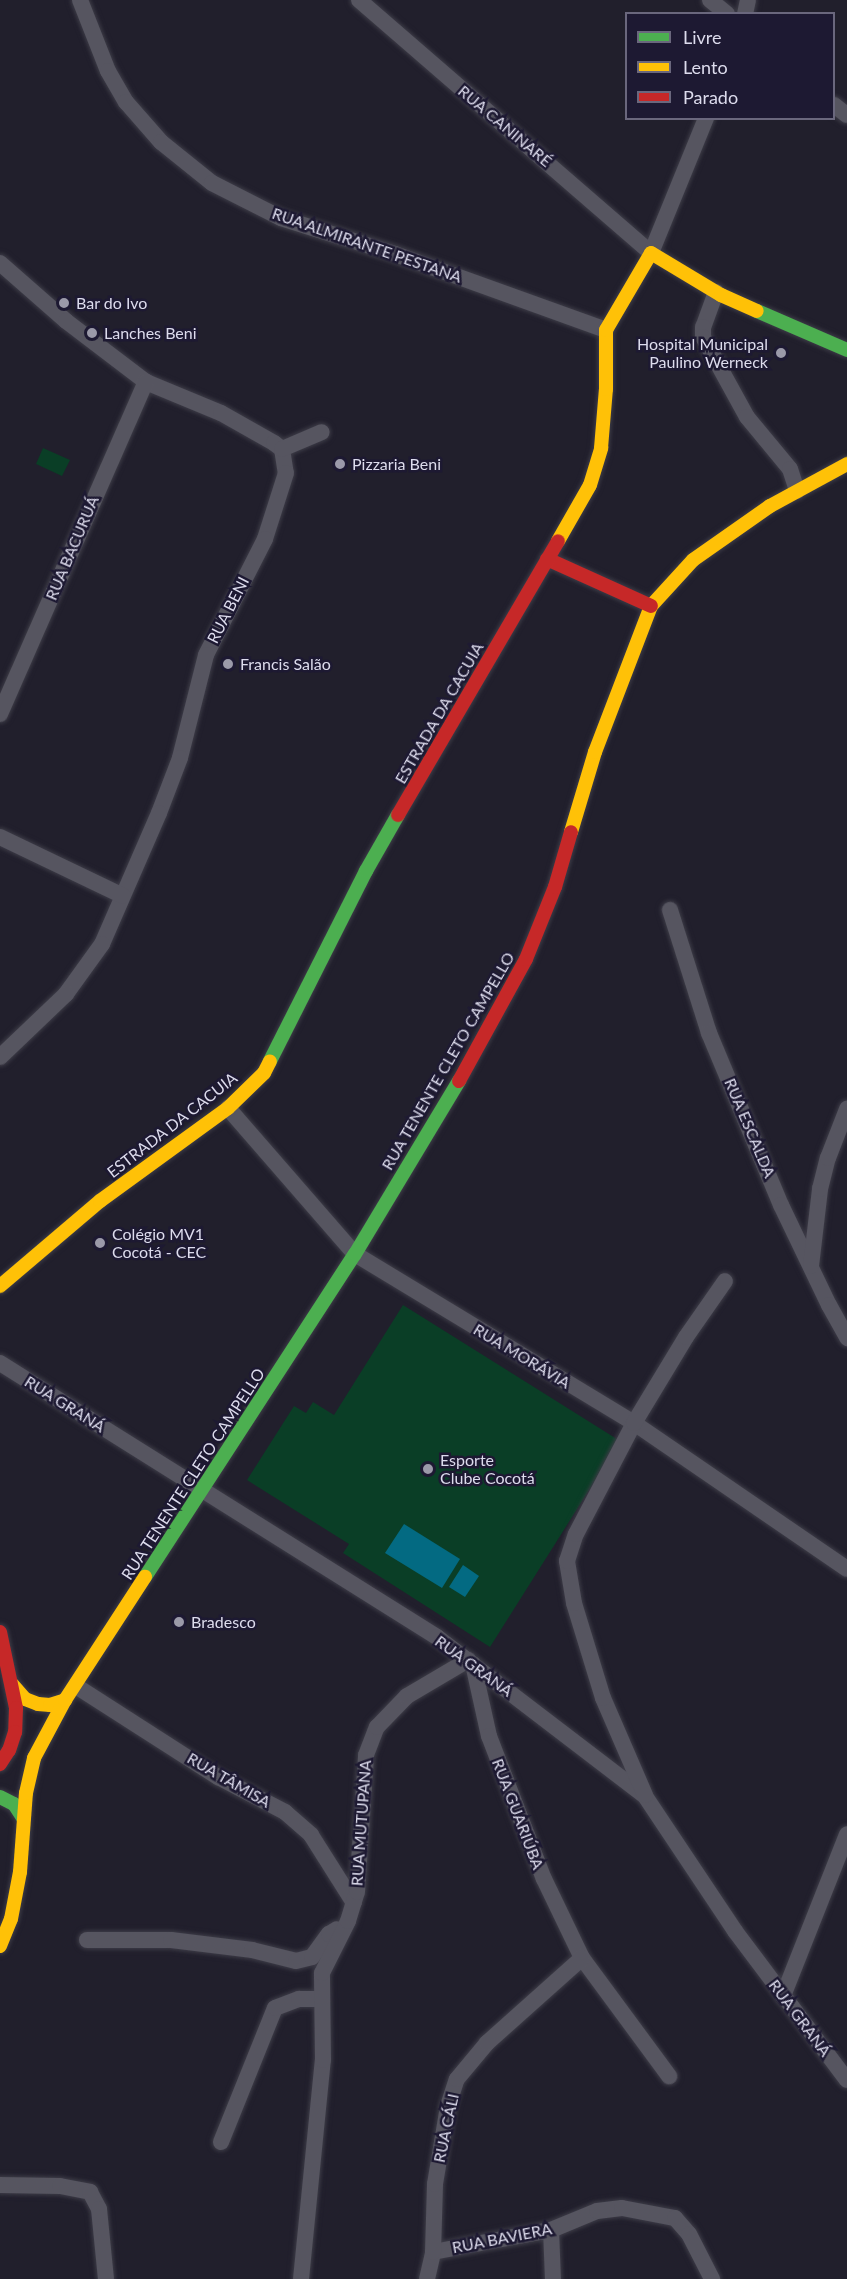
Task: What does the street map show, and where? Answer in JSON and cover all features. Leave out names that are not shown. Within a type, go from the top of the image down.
[{"type":"main road","points":[[606,330],[651,253],[716,292],[847,350]]},
{"type":"main road","name":"ESTRADA DA CACUIA","points":[[0,1286],[100,1201],[228,1108],[264,1073],[366,871],[590,485],[601,448],[606,389],[606,330]]},
{"type":"main road","name":"RUA TENENTE CLETO CAMPELLO","points":[[65,1700],[355,1254],[486,1035],[526,959],[555,887],[595,752],[651,606],[693,560],[770,506],[847,464]]},
{"type":"main road","points":[[547,559],[651,606]]},
{"type":"main road","points":[[0,1632],[16,1708],[15,1732],[9,1750],[0,1764]]},
{"type":"main road","points":[[12,1684],[25,1699],[38,1704],[50,1705],[65,1700]]},
{"type":"main road","points":[[0,1946],[11,1919],[20,1872],[23,1818],[34,1758],[65,1700]]},
{"type":"main road","points":[[0,1797],[14,1804],[23,1818]]},
{"type":"street","name":"RUA ALMIRANTE PESTANA","points":[[80,0],[108,71],[126,102],[161,142],[212,183],[281,218],[395,254],[606,330]]},
{"type":"street","name":"RUA CANINARÉ","points":[[359,0],[651,253]]},
{"type":"street","points":[[710,0],[725,12]]},
{"type":"street","points":[[835,106],[847,115]]},
{"type":"street","points":[[651,253],[705,120]]},
{"type":"street","points":[[0,265],[75,328],[146,382],[246,426],[282,449],[322,432]]},
{"type":"street","points":[[716,292],[703,327],[703,337],[747,417],[790,469],[797,491]]},
{"type":"street","name":"RUA BACURUÁ","points":[[0,714],[146,382]]},
{"type":"street","name":"RUA BENI","points":[[0,1057],[72,987],[102,944],[180,758],[206,655],[274,516],[286,473],[282,449]]},
{"type":"street","points":[[0,837],[123,896]]},
{"type":"street","name":"RUA ESCALDA","points":[[670,910],[709,1033],[811,1267],[847,1338]]},
{"type":"street","name":"RUA MORÁVIA","points":[[228,1108],[355,1254],[634,1423],[847,1569]]},
{"type":"street","points":[[811,1267],[820,1189],[828,1158],[847,1109]]},
{"type":"street","points":[[645,1796],[603,1698],[574,1603],[567,1562],[576,1534],[634,1423],[725,1281]]},
{"type":"street","name":"RUA GRANÁ","points":[[0,1363],[436,1637],[645,1796],[735,1931],[847,2080]]},
{"type":"street","name":"RUA MUTUPANA","points":[[301,2279],[323,2060],[322,1973],[348,1921],[354,1903],[362,1776],[366,1755],[374,1733],[383,1720],[407,1696],[471,1662]]},
{"type":"street","name":"RUA GUARIÚBA","points":[[471,1662],[489,1736],[544,1879],[582,1958],[669,2076]]},
{"type":"street","name":"RUA TÂMISA","points":[[76,1686],[218,1777],[285,1812],[311,1835],[354,1903]]},
{"type":"street","points":[[783,1996],[847,1834]]},
{"type":"street","points":[[87,1940],[171,1940],[252,1950],[296,1961],[312,1957],[329,1934],[348,1921]]},
{"type":"street","name":"RUA CÁLI","points":[[427,2279],[433,2252],[435,2184],[448,2106],[458,2079],[487,2043],[582,1958]]},
{"type":"street","points":[[221,2142],[276,2008],[298,2000],[321,1999]]},
{"type":"street","points":[[0,2185],[60,2186],[90,2192],[99,2209],[106,2279]]},
{"type":"street","name":"RUA BAVIERA","points":[[433,2252],[551,2230],[597,2211],[622,2208],[675,2218],[689,2234],[712,2279]]},
{"type":"street","points":[[551,2230],[553,2279]]},
{"type":"green space","points":[[43,448],[70,460],[62,476],[36,464]]},
{"type":"green space","name":"Esporte Clube Cocotá","points":[[403,1305],[620,1441],[490,1647],[343,1553],[349,1544],[247,1480],[294,1406],[306,1413],[313,1402],[334,1415]]},
{"type":"water","points":[[404,1524],[460,1559],[442,1588],[385,1553]]},
{"type":"water","points":[[463,1565],[479,1576],[465,1597],[449,1587]]},
{"type":"traffic: fast","points":[[757,311],[847,350]]},
{"type":"traffic: fast","points":[[270,1061],[366,871],[398,815]]},
{"type":"traffic: fast","points":[[145,1577],[355,1254],[459,1081]]},
{"type":"traffic: fast","points":[[0,1797],[14,1804],[23,1818]]},
{"type":"traffic: slow","points":[[558,541],[590,485],[601,448],[606,389],[606,330],[651,253],[721,295],[757,311]]},
{"type":"traffic: slow","points":[[571,832],[595,752],[651,606],[693,560],[770,506],[847,464]]},
{"type":"traffic: slow","points":[[0,1286],[100,1201],[228,1108],[264,1073],[270,1061]]},
{"type":"traffic: slow","points":[[0,1946],[11,1919],[20,1872],[26,1793],[34,1758],[65,1700],[145,1577]]},
{"type":"traffic: slow","points":[[12,1684],[25,1699],[38,1704],[50,1705],[65,1700]]},
{"type":"traffic: jam","points":[[398,815],[558,541]]},
{"type":"traffic: jam","points":[[547,559],[651,606]]},
{"type":"traffic: jam","points":[[459,1081],[526,959],[555,887],[571,832]]},
{"type":"traffic: jam","points":[[0,1632],[16,1708],[15,1732],[9,1750],[0,1764]]},
{"type":"place","name":"Bar do Ivo","points":[[64,303]]},
{"type":"place","name":"Lanches Beni","points":[[92,333]]},
{"type":"place","name":"Hospital Municipal Paulino Werneck","points":[[781,353]]},
{"type":"place","name":"Pizzaria Beni","points":[[340,464]]},
{"type":"place","name":"Francis Salão","points":[[228,664]]},
{"type":"place","name":"Colégio MV1 Cocotá - CEC","points":[[100,1243]]},
{"type":"place","name":"Esporte Clube Cocotá","points":[[428,1469]]},
{"type":"place","name":"Bradesco","points":[[179,1622]]}]
